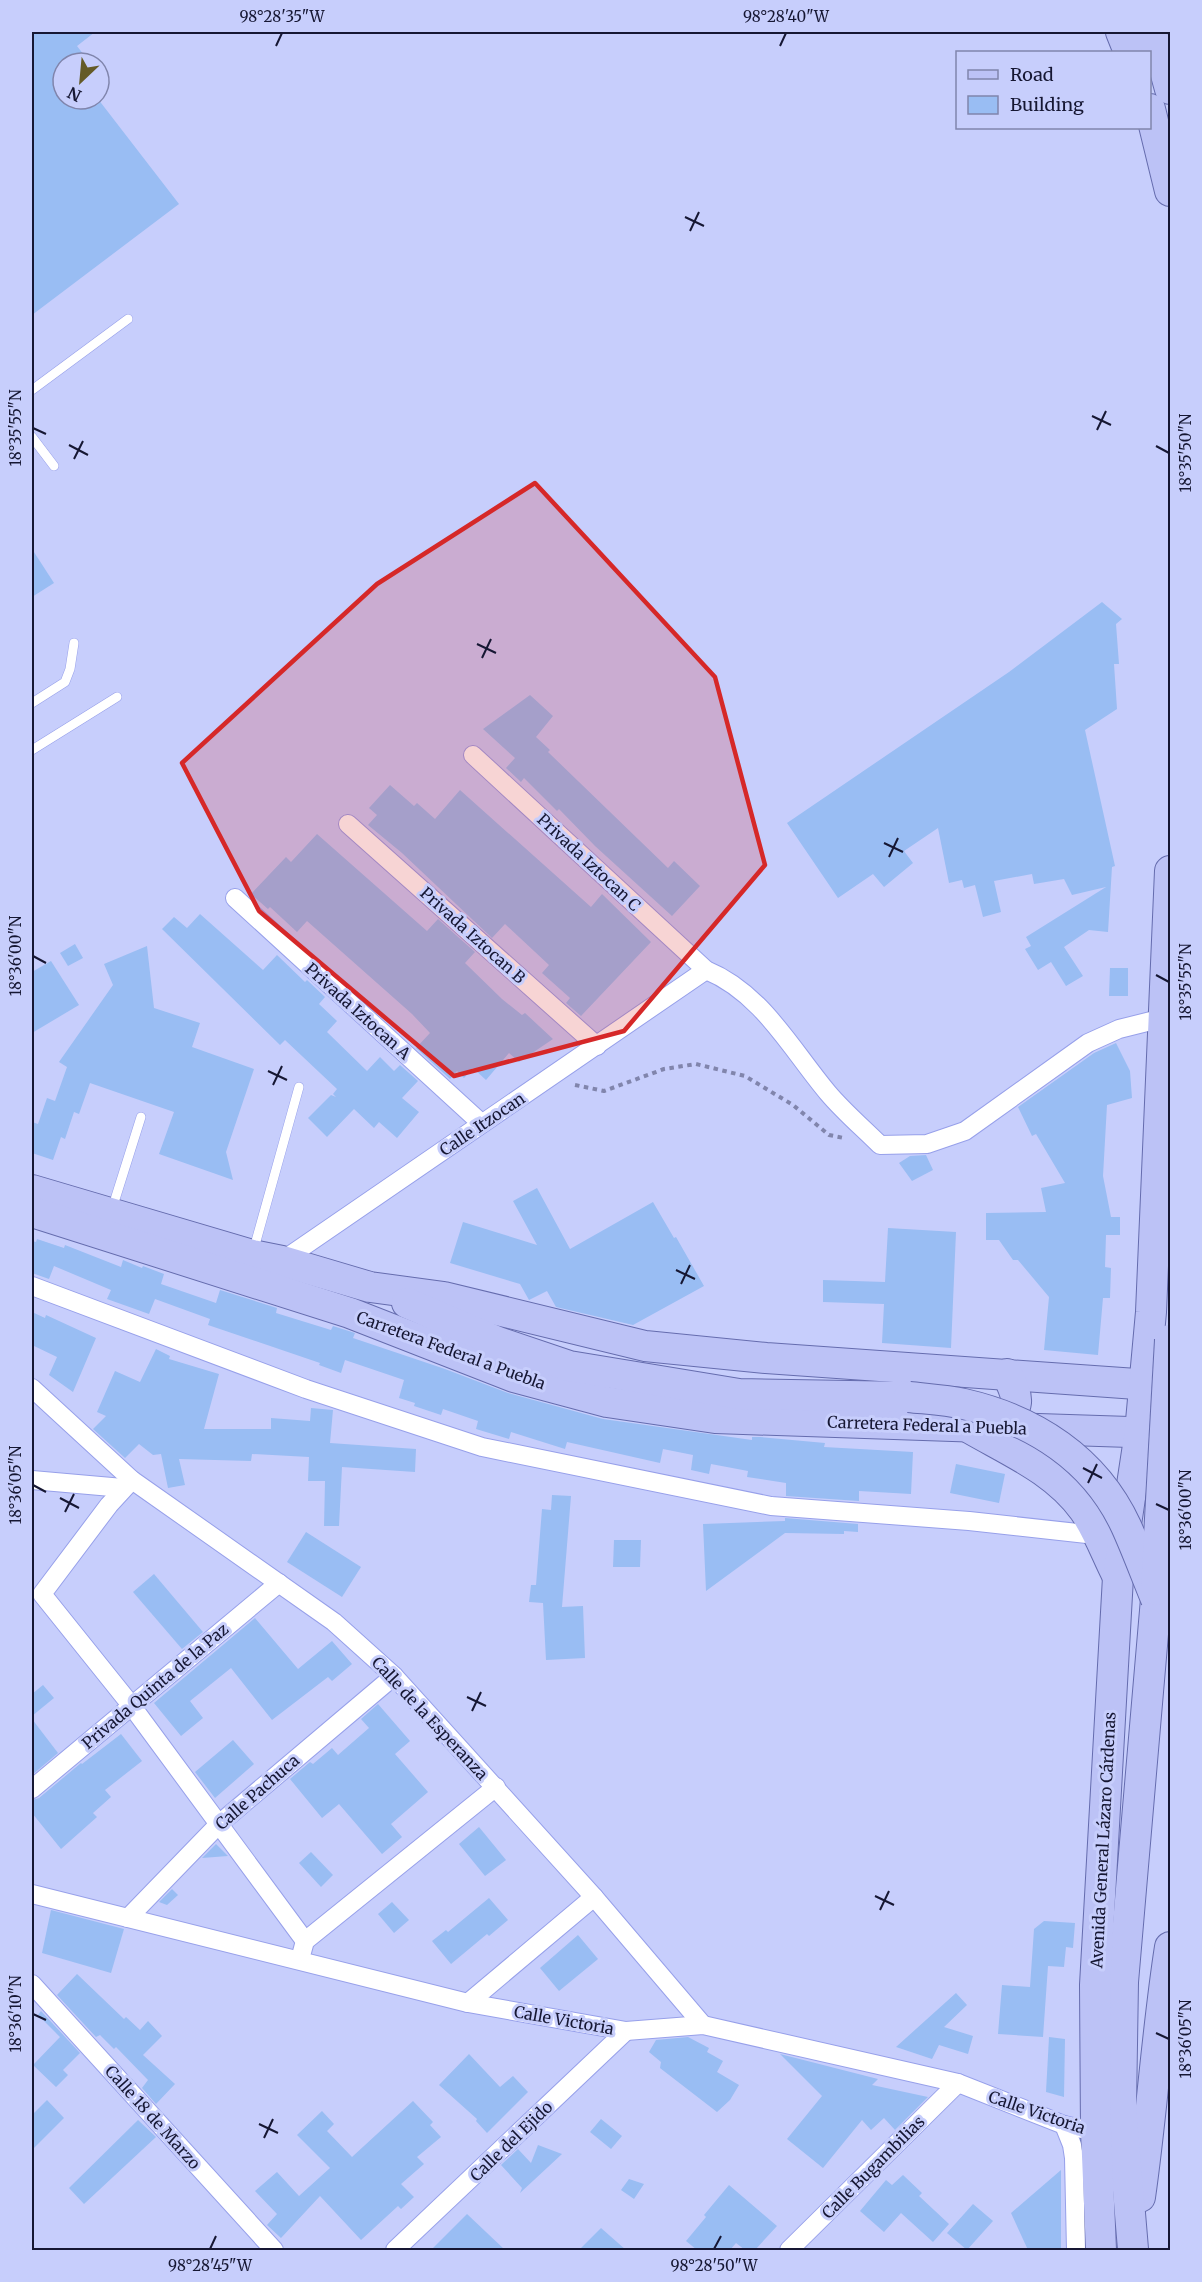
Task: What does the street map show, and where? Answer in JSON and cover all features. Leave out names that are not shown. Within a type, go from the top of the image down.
[{"type":"main road","points":[[1121,32],[1129,51]]},
{"type":"main road","points":[[1160,49],[1170,89]]},
{"type":"main road","points":[[1151,117],[1170,191]]},
{"type":"main road","name":"Avenida General Lázaro Cárdenas","points":[[1101,2250],[1096,2132],[1095,1984],[1117,1585],[1140,1432],[1157,1385],[1161,1312],[1163,1018],[1170,871]]},
{"type":"main road","name":"Carretera Federal a Puebla","points":[[32,1190],[107,1224],[249,1268],[274,1289],[350,1313],[514,1377],[607,1402],[715,1418],[1170,1434]]},
{"type":"main road","name":"Carretera Federal a Puebla","points":[[32,1212],[107,1224]]},
{"type":"main road","name":"Carretera Federal a Puebla","points":[[249,1268],[282,1261],[370,1287],[444,1297],[645,1346],[766,1358],[1157,1385]]},
{"type":"main road","points":[[370,1287],[498,1342],[569,1366],[739,1395],[909,1397],[961,1403],[1017,1420],[1071,1453],[1102,1486],[1126,1525],[1163,1597]]},
{"type":"main road","name":"Avenida General Lázaro Cárdenas","points":[[1133,2250],[1121,2106],[1123,1982],[1163,1597],[1170,1340]]},
{"type":"main road","points":[[965,1371],[954,1384],[950,1408],[955,1417],[1052,1477],[1084,1511],[1117,1585],[1163,1597]]},
{"type":"main road","points":[[1001,1427],[1014,1412],[1017,1399],[1007,1374]]},
{"type":"main road","points":[[1133,2250],[1149,2139],[1162,1999],[1170,1947]]},
{"type":"street","name":"Privada Iztocan C","points":[[473,755],[706,970],[725,979],[773,1021],[829,1094],[880,1145]]},
{"type":"street","name":"Privada Iztocan B","points":[[348,824],[597,1046]]},
{"type":"street","name":"Privada Iztocan A","points":[[235,898],[481,1123]]},
{"type":"street","name":"Calle Itzocan","points":[[282,1261],[481,1123],[547,1082],[706,970]]},
{"type":"street","points":[[880,1145],[927,1144],[964,1131],[1088,1043],[1119,1029],[1163,1018]]},
{"type":"street","points":[[274,1289],[282,1261]]},
{"type":"street","points":[[32,1286],[306,1389],[482,1447],[771,1506],[969,1521],[1096,1535]]},
{"type":"street","name":"Calle de la Esperanza","points":[[32,1388],[128,1484],[279,1582],[334,1622],[394,1676],[594,1897],[703,2025]]},
{"type":"street","points":[[32,1480],[128,1484]]},
{"type":"street","points":[[128,1484],[37,1597],[131,1705],[304,1941]]},
{"type":"street","name":"Privada Quinta de la Paz","points":[[32,1789],[279,1582]]},
{"type":"street","name":"Calle Pachuca","points":[[128,1918],[219,1824],[394,1676]]},
{"type":"street","points":[[300,1962],[304,1941],[496,1787]]},
{"type":"street","name":"Calle Victoria","points":[[32,1894],[468,2002],[626,2031],[703,2025],[958,2084],[1064,2125],[1096,2132]]},
{"type":"street","points":[[468,2002],[594,1897]]},
{"type":"street","name":"Calle 18 de Marzo","points":[[32,1984],[274,2250]]},
{"type":"street","name":"Calle del Ejido","points":[[396,2250],[626,2031]]},
{"type":"street","name":"Calle Bugambilias","points":[[789,2250],[958,2084]]},
{"type":"street","points":[[1064,2125],[1072,2145],[1074,2158],[1076,2250]]},
{"type":"lane","points":[[32,390],[128,319]]},
{"type":"lane","points":[[32,437],[54,466]]},
{"type":"lane","points":[[32,703],[65,682],[70,669],[74,643]]},
{"type":"lane","points":[[32,750],[117,697]]},
{"type":"lane","points":[[249,1268],[299,1087]]},
{"type":"lane","points":[[107,1224],[141,1117]]},
{"type":"path","points":[[547,1082],[578,1085],[604,1091],[663,1069],[696,1064],[745,1076],[793,1105],[829,1135],[880,1145]]},
{"type":"highlighted area","points":[[535,483],[715,677],[765,865],[624,1031],[454,1076],[259,911],[182,763],[377,584]]},
{"type":"building","points":[[32,32],[95,32],[77,46],[81,51],[51,51],[51,111],[107,111],[179,204],[32,315]]},
{"type":"building","points":[[32,549],[54,583],[32,597]]},
{"type":"building","points":[[1102,602],[1122,619],[1116,624],[1119,664],[1114,664],[1117,709],[1085,730],[1115,866],[1112,867],[1108,932],[1089,930],[1064,947],[1083,976],[1066,986],[1051,962],[1038,970],[1025,949],[1031,946],[1026,937],[1106,887],[1072,895],[1064,879],[1034,884],[1032,874],[994,881],[1001,912],[983,917],[975,885],[964,888],[962,880],[949,883],[938,828],[904,851],[913,863],[884,887],[873,874],[838,898],[787,823],[1009,672]]},
{"type":"building","points":[[530,695],[553,716],[536,737],[550,750],[548,752],[668,868],[674,861],[700,886],[672,916],[595,846],[559,809],[557,811],[524,778],[521,782],[506,768],[515,758],[483,729]]},
{"type":"building","points":[[390,785],[414,806],[417,803],[435,819],[460,790],[591,907],[602,894],[651,942],[581,1016],[566,1003],[570,998],[542,973],[549,965],[505,924],[492,938],[402,853],[368,825],[377,815],[369,808]]},
{"type":"building","points":[[317,834],[427,931],[438,919],[475,952],[465,963],[502,999],[522,1015],[525,1013],[553,1039],[519,1062],[509,1053],[486,1080],[473,1068],[464,1078],[457,1071],[450,1079],[416,1048],[430,1033],[412,1014],[307,921],[297,932],[270,907],[268,909],[251,894],[286,857],[291,862]]},
{"type":"building","points":[[200,914],[263,970],[277,955],[305,982],[307,980],[325,997],[319,1004],[337,1021],[327,1032],[367,1071],[380,1057],[394,1071],[400,1065],[418,1081],[402,1098],[419,1112],[397,1138],[379,1122],[374,1128],[354,1109],[327,1137],[308,1118],[331,1095],[336,1097],[333,1094],[337,1089],[285,1040],[280,1045],[162,929],[174,917],[187,928]]},
{"type":"building","points":[[75,944],[83,958],[68,966],[60,953]]},
{"type":"building","points":[[147,946],[154,1008],[200,1023],[192,1047],[254,1069],[226,1152],[233,1180],[159,1154],[174,1112],[90,1083],[79,1114],[74,1112],[65,1139],[61,1137],[53,1160],[32,1153],[32,1122],[38,1124],[47,1098],[55,1101],[67,1067],[59,1062],[113,985],[104,964]]},
{"type":"building","points":[[51,961],[79,1005],[32,1033],[32,972]]},
{"type":"building","points":[[1110,968],[1128,968],[1128,996],[1109,996]]},
{"type":"building","points":[[1116,1043],[1130,1071],[1132,1098],[1107,1105],[1103,1176],[1111,1217],[1120,1217],[1120,1235],[1106,1235],[1105,1267],[1111,1268],[1110,1298],[1103,1298],[1098,1355],[1044,1350],[1049,1297],[1018,1260],[1013,1260],[999,1240],[986,1240],[986,1213],[1046,1212],[1041,1188],[1065,1183],[1036,1134],[1032,1136],[1018,1107],[1094,1053]]},
{"type":"building","points":[[926,1155],[933,1170],[912,1181],[899,1163],[910,1156]]},
{"type":"building","points":[[537,1188],[570,1249],[653,1202],[704,1286],[633,1325],[556,1307],[547,1291],[529,1300],[520,1284],[450,1263],[463,1222],[537,1245],[513,1201]]},
{"type":"building","points":[[888,1228],[956,1232],[951,1348],[882,1343],[884,1304],[823,1302],[823,1280],[885,1282]]},
{"type":"building","points":[[37,1239],[64,1248],[65,1245],[121,1267],[123,1260],[142,1268],[143,1266],[164,1274],[161,1284],[216,1303],[220,1290],[277,1308],[276,1313],[331,1330],[333,1326],[355,1333],[353,1338],[508,1393],[603,1419],[752,1440],[752,1437],[760,1437],[825,1443],[824,1447],[913,1452],[911,1494],[859,1491],[859,1501],[786,1496],[786,1483],[747,1477],[748,1471],[711,1464],[709,1474],[691,1470],[693,1455],[663,1449],[660,1463],[567,1442],[565,1449],[511,1432],[509,1439],[476,1429],[478,1421],[443,1409],[441,1415],[399,1398],[404,1380],[345,1360],[341,1373],[319,1365],[320,1363],[208,1325],[210,1319],[155,1299],[149,1314],[107,1299],[111,1290],[54,1266],[49,1279],[32,1273],[32,1241],[36,1242]]},
{"type":"building","points":[[32,1312],[45,1318],[46,1315],[96,1338],[73,1392],[49,1375],[57,1357],[32,1345]]},
{"type":"building","points":[[156,1349],[170,1356],[169,1359],[219,1374],[204,1429],[271,1429],[271,1418],[310,1421],[311,1408],[333,1410],[330,1443],[416,1449],[415,1472],[342,1467],[339,1526],[324,1526],[325,1481],[308,1481],[309,1457],[252,1454],[251,1461],[179,1459],[185,1485],[168,1488],[161,1454],[153,1455],[139,1444],[125,1458],[93,1429],[106,1416],[97,1412],[115,1371],[140,1382]]},
{"type":"building","points":[[956,1464],[1005,1474],[999,1503],[950,1493]]},
{"type":"building","points":[[552,1495],[571,1496],[562,1607],[583,1606],[585,1658],[546,1660],[543,1603],[529,1602],[531,1585],[536,1585],[542,1509],[551,1510]]},
{"type":"building","points":[[785,1518],[858,1524],[858,1532],[844,1531],[844,1534],[785,1533],[706,1591],[703,1524],[785,1521]]},
{"type":"building","points":[[306,1532],[361,1567],[342,1597],[287,1562]]},
{"type":"building","points":[[614,1540],[641,1540],[640,1567],[613,1567]]},
{"type":"building","points":[[154,1574],[203,1632],[182,1649],[133,1592]]},
{"type":"building","points":[[255,1618],[298,1669],[332,1641],[352,1664],[332,1681],[328,1677],[272,1720],[231,1668],[190,1701],[203,1718],[181,1736],[154,1703]]},
{"type":"building","points":[[43,1685],[54,1698],[32,1716],[32,1694]]},
{"type":"building","points":[[378,1704],[410,1741],[395,1754],[428,1792],[391,1824],[402,1837],[382,1854],[339,1804],[322,1818],[290,1779],[310,1762],[313,1764],[332,1748],[338,1755],[369,1728],[361,1719]]},
{"type":"building","points":[[32,1719],[58,1753],[32,1775]]},
{"type":"building","points":[[121,1734],[142,1761],[105,1790],[111,1797],[93,1813],[97,1817],[61,1849],[32,1813],[32,1800],[39,1798]]},
{"type":"building","points":[[233,1740],[254,1764],[215,1798],[195,1772]]},
{"type":"building","points":[[479,1827],[506,1860],[485,1876],[459,1844]]},
{"type":"building","points":[[216,1844],[228,1856],[202,1858]]},
{"type":"building","points":[[311,1852],[333,1875],[321,1887],[299,1863]]},
{"type":"building","points":[[172,1889],[178,1895],[167,1905],[159,1902]]},
{"type":"building","points":[[489,1898],[508,1920],[451,1964],[432,1941],[446,1930],[448,1932]]},
{"type":"building","points":[[392,1902],[409,1920],[394,1933],[378,1914]]},
{"type":"building","points":[[51,1910],[124,1929],[111,1973],[42,1953]]},
{"type":"building","points":[[1044,1921],[1075,1923],[1073,1948],[1066,1947],[1064,1967],[1048,1966],[1043,2037],[998,2034],[1002,1985],[1030,1987],[1034,1929]]},
{"type":"building","points":[[578,1935],[598,1959],[559,1991],[540,1968]]},
{"type":"building","points":[[77,1974],[124,2019],[126,2017],[140,2030],[148,2021],[162,2036],[143,2055],[175,2084],[156,2104],[142,2088],[148,2080],[116,2047],[114,2049],[100,2035],[96,2037],[57,1995]]},
{"type":"building","points":[[956,1993],[967,2005],[944,2027],[973,2036],[968,2054],[939,2045],[932,2059],[896,2047]]},
{"type":"building","points":[[41,2011],[80,2053],[63,2070],[68,2075],[56,2087],[33,2065],[60,2037],[38,2015]]},
{"type":"building","points":[[688,2037],[709,2048],[707,2052],[723,2061],[717,2072],[739,2085],[730,2100],[717,2112],[660,2068],[661,2062],[649,2052],[656,2040]]},
{"type":"building","points":[[1049,2037],[1065,2039],[1064,2097],[1046,2092]]},
{"type":"building","points":[[469,2054],[500,2087],[513,2076],[528,2092],[487,2133],[476,2121],[477,2119],[439,2085]]},
{"type":"building","points":[[780,2054],[878,2079],[872,2085],[928,2097],[895,2130],[884,2118],[871,2130],[862,2120],[823,2168],[787,2139],[822,2096]]},
{"type":"building","points":[[47,2100],[64,2118],[32,2150],[32,2115]]},
{"type":"building","points":[[413,2101],[433,2122],[430,2125],[441,2137],[417,2157],[424,2164],[401,2184],[414,2197],[401,2209],[398,2206],[361,2240],[320,2196],[281,2238],[267,2225],[277,2214],[255,2191],[277,2172],[299,2196],[330,2168],[297,2135],[322,2111],[334,2124],[327,2131],[352,2157]]},
{"type":"building","points":[[601,2119],[622,2136],[611,2149],[590,2132]]},
{"type":"building","points":[[138,2120],[156,2137],[84,2204],[69,2188]]},
{"type":"building","points":[[538,2145],[562,2154],[520,2193],[522,2188],[501,2165],[518,2149],[531,2163]]},
{"type":"building","points":[[1061,2170],[1061,2250],[1028,2250],[1011,2213]]},
{"type":"building","points":[[903,2175],[922,2193],[919,2196],[949,2224],[933,2242],[901,2213],[884,2232],[860,2211],[886,2180],[892,2185]]},
{"type":"building","points":[[629,2179],[644,2184],[634,2199],[621,2190]]},
{"type":"building","points":[[729,2185],[777,2226],[755,2250],[745,2250],[736,2243],[730,2250],[697,2250],[686,2241]]},
{"type":"building","points":[[973,2204],[993,2221],[967,2250],[947,2233]]},
{"type":"building","points":[[467,2214],[505,2250],[431,2250]]},
{"type":"building","points":[[601,2228],[626,2250],[579,2250]]}]
